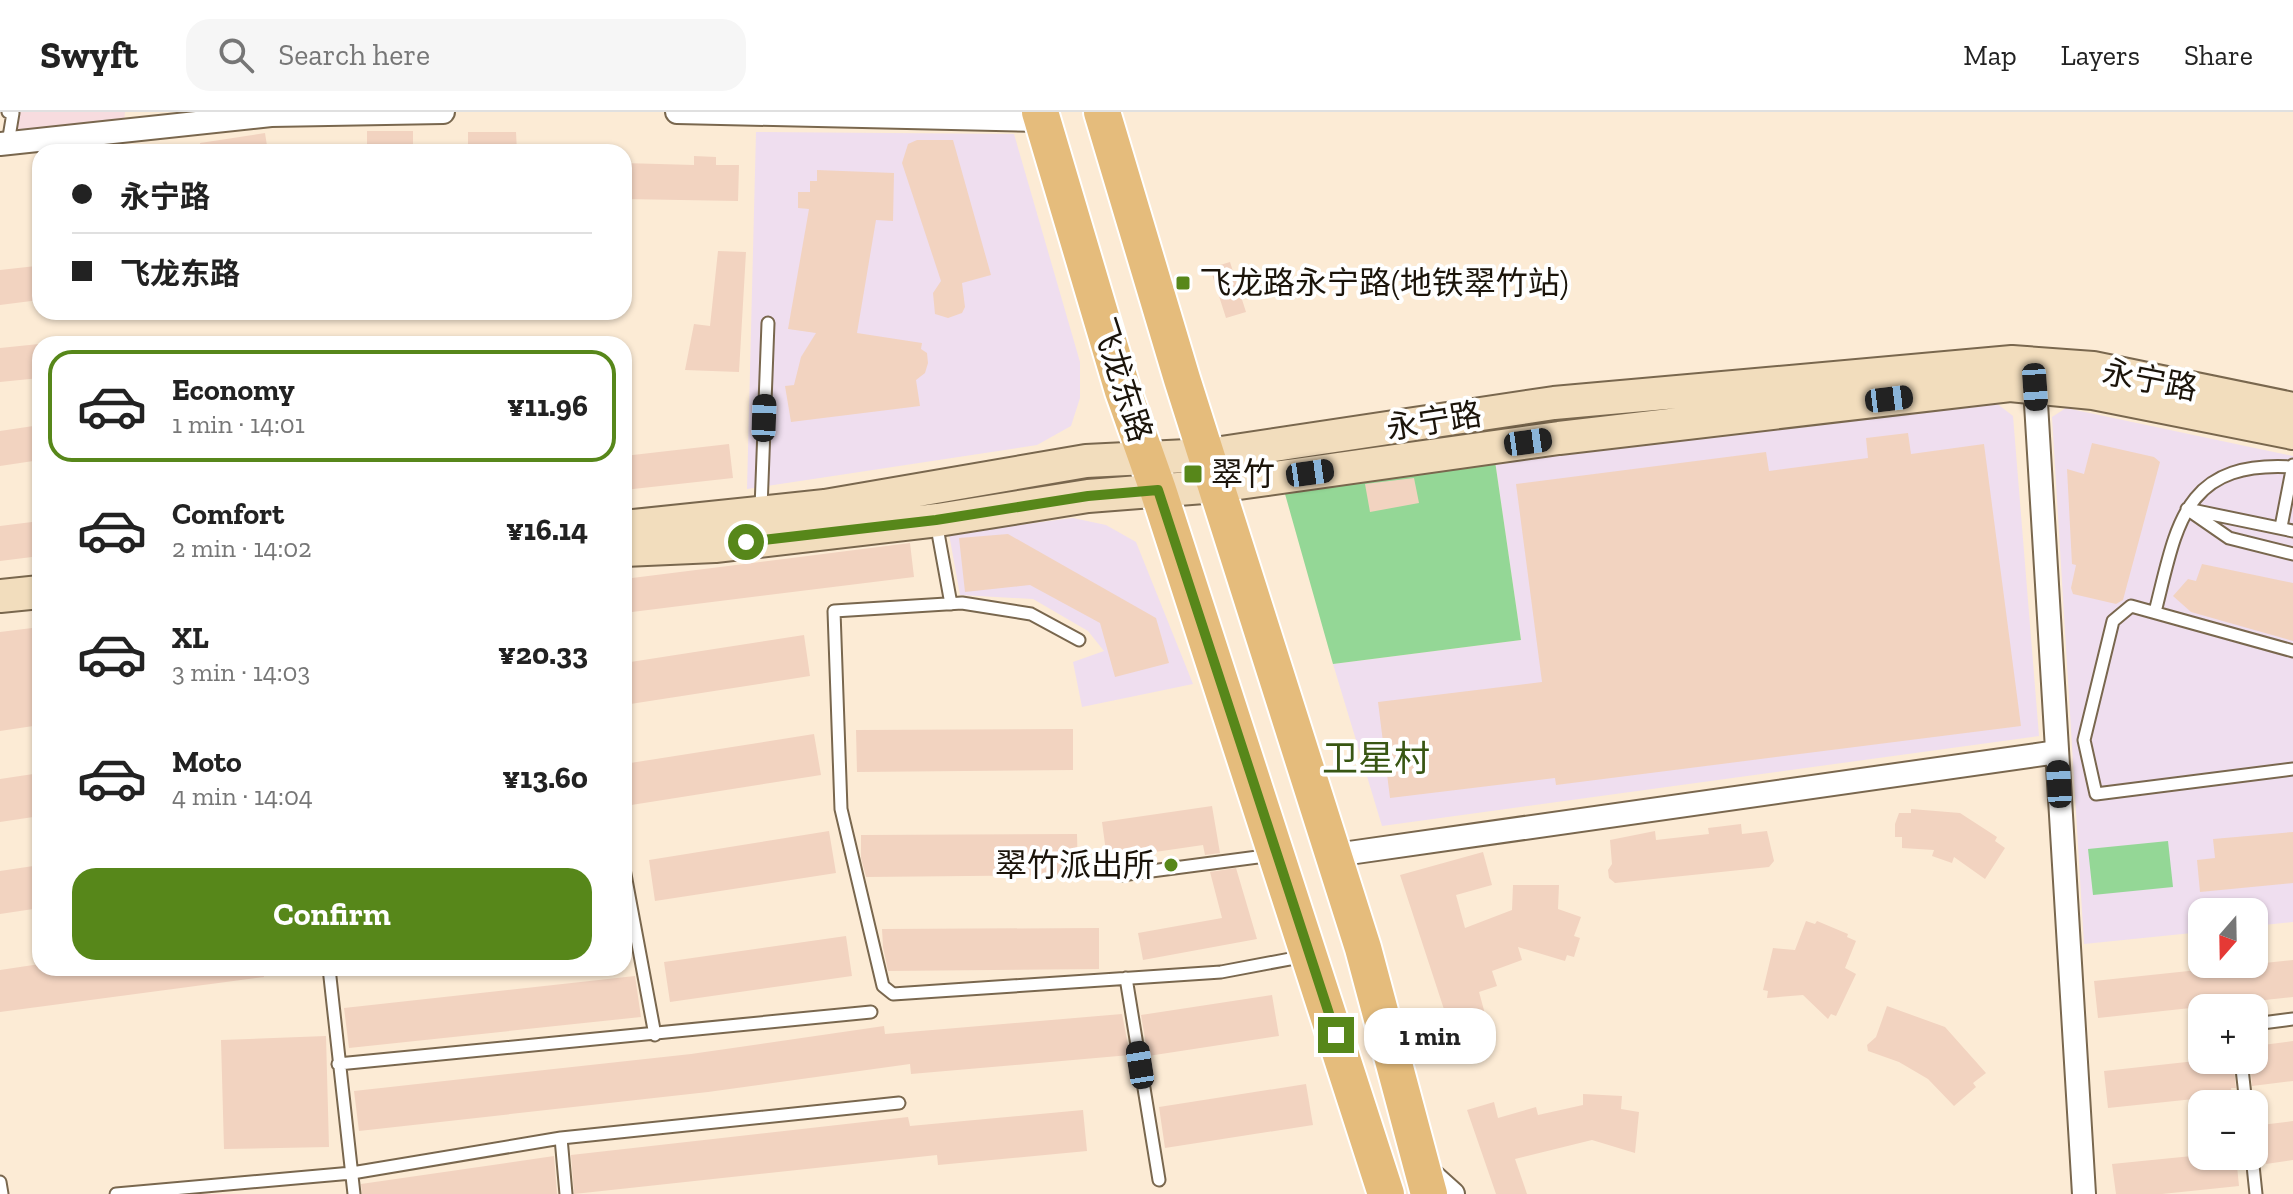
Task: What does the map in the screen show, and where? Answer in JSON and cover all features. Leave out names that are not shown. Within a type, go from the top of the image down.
[{"type":"main road","name":"飞龙东路","points":[[1102,112],[1335,855],[1424,1179]]},
{"type":"main road","name":"飞龙东路","points":[[1042,116],[1123,391],[1386,1194]]},
{"type":"main road","name":"永宁路","points":[[1212,470],[1554,403],[2012,362],[2093,368],[2293,409]]},
{"type":"main road","name":"永宁路","points":[[632,526],[825,506],[1086,461],[1152,474],[1212,470],[1574,436],[2010,385],[2093,393],[2293,433]]},
{"type":"main road","name":"永宁路","points":[[632,550],[715,546],[936,520],[1088,496],[1152,474]]},
{"type":"main road","points":[[0,596],[32,593]]},
{"type":"street","points":[[4,143],[282,113],[443,112]]},
{"type":"street","points":[[677,112],[1042,116]]},
{"type":"street","points":[[2035,387],[2084,1194]]},
{"type":"street","points":[[1335,855],[2057,752]]},
{"type":"street","points":[[1424,1179],[1453,1194]]},
{"type":"lane","points":[[4,143],[13,113],[8,112]]},
{"type":"lane","points":[[761,513],[768,323]]},
{"type":"lane","points":[[2155,612],[2175,531],[2187,509],[2217,478],[2256,465],[2293,466],[2287,529],[2187,509]]},
{"type":"lane","points":[[2187,509],[2229,538],[2293,554]]},
{"type":"lane","points":[[936,520],[951,604]]},
{"type":"lane","points":[[1079,640],[1031,614],[951,604],[834,611],[841,809],[883,986],[893,994],[1221,972],[1310,955]]},
{"type":"lane","points":[[2293,651],[2131,606],[2113,621],[2084,740],[2096,794],[2293,769]]},
{"type":"lane","points":[[1121,875],[1277,855]]},
{"type":"lane","points":[[632,912],[655,1035]]},
{"type":"lane","points":[[330,976],[354,1194]]},
{"type":"lane","points":[[1126,978],[1159,1180]]},
{"type":"lane","points":[[338,1064],[871,1012]]},
{"type":"lane","points":[[2268,1022],[2293,1019]]},
{"type":"lane","points":[[116,1194],[352,1173],[561,1138],[899,1103]]},
{"type":"lane","points":[[561,1138],[566,1194]]},
{"type":"lane","points":[[2253,1170],[2256,1194]]},
{"type":"lane","points":[[0,1182],[2,1194]]},
{"type":"shaded area","points":[[0,112],[125,112],[124,120],[2,135],[5,116]]},
{"type":"shaded area","points":[[756,132],[1014,134],[1080,362],[1080,398],[1071,426],[1037,445],[747,489]]},
{"type":"shaded area","points":[[1991,399],[2013,416],[2039,736],[1382,826],[1333,664],[1521,640],[1495,461]]},
{"type":"shaded area","points":[[2066,408],[2293,456],[2293,922],[2268,925],[2268,898],[2188,898],[2188,933],[2084,944],[2052,417]]},
{"type":"shaded area","points":[[1073,518],[1106,525],[1136,542],[1193,684],[1082,707],[1073,662],[1104,651],[1088,631],[1033,599],[960,595],[949,534]]},
{"type":"green space","points":[[1495,461],[1521,640],[1333,664],[1285,494],[1293,481]]},
{"type":"green space","points":[[2168,841],[2173,887],[2093,895],[2088,849]]},
{"type":"building","points":[[367,131],[413,131],[413,144],[367,144]]},
{"type":"building","points":[[468,132],[516,132],[517,144],[468,144]]},
{"type":"building","points":[[265,133],[267,144],[200,144]]},
{"type":"building","points":[[917,140],[953,140],[991,275],[962,283],[965,307],[962,313],[948,318],[935,314],[933,293],[941,281],[902,163],[908,144]]},
{"type":"building","points":[[694,156],[716,157],[716,165],[739,165],[738,201],[632,199],[632,163],[694,165]]},
{"type":"building","points":[[817,170],[894,173],[893,221],[876,220],[857,333],[922,343],[921,349],[927,353],[928,363],[925,373],[916,380],[920,406],[791,422],[785,386],[794,385],[801,357],[816,333],[788,329],[809,209],[798,208],[798,192],[810,192],[810,181],[817,181]]},
{"type":"building","points":[[718,251],[746,252],[739,372],[685,370],[694,324],[710,326]]},
{"type":"building","points":[[1230,262],[1246,312],[1226,318],[1210,268]]},
{"type":"building","points":[[32,266],[32,301],[0,305],[0,270]]},
{"type":"building","points":[[32,345],[32,379],[0,382],[0,348]]},
{"type":"building","points":[[32,426],[32,461],[0,466],[0,431]]},
{"type":"building","points":[[1908,433],[1911,454],[1984,444],[2021,726],[1556,785],[1555,778],[1390,798],[1378,702],[1542,682],[1516,484],[1766,452],[1769,471],[1868,458],[1866,438]]},
{"type":"building","points":[[2092,443],[2154,457],[2160,462],[2123,600],[2116,604],[2073,594],[2071,588],[2076,565],[2072,564],[2067,469],[2084,474]]},
{"type":"building","points":[[729,444],[733,478],[632,489],[632,455]]},
{"type":"building","points":[[1414,478],[1419,503],[1370,512],[1365,484]]},
{"type":"building","points":[[32,522],[32,557],[0,561],[0,526]]},
{"type":"building","points":[[1008,534],[1156,618],[1169,663],[1115,677],[1100,623],[1030,585],[965,592],[959,538]]},
{"type":"building","points":[[910,543],[914,577],[632,612],[632,578]]},
{"type":"building","points":[[2202,564],[2293,583],[2293,641],[2191,612],[2173,596],[2188,579],[2196,581]]},
{"type":"building","points":[[32,628],[32,726],[0,731],[0,632]]},
{"type":"building","points":[[804,635],[810,676],[632,704],[632,662]]},
{"type":"building","points":[[1073,729],[1073,770],[857,772],[856,730]]},
{"type":"building","points":[[814,734],[821,775],[632,805],[632,763]]},
{"type":"building","points":[[32,774],[32,817],[0,822],[0,779]]},
{"type":"building","points":[[1212,806],[1220,853],[1205,855],[1203,845],[1107,859],[1102,822]]},
{"type":"building","points":[[1911,809],[1960,813],[1997,837],[1995,841],[2005,848],[1985,879],[1954,857],[1952,863],[1932,856],[1934,850],[1902,848],[1902,837],[1895,837],[1895,824],[1899,813],[1911,813]]},
{"type":"building","points":[[1741,824],[1742,834],[1767,831],[1774,861],[1769,867],[1615,883],[1609,878],[1608,870],[1612,864],[1610,840],[1655,831],[1656,840],[1709,834],[1708,828]]},
{"type":"building","points":[[829,831],[836,873],[655,901],[649,860]]},
{"type":"building","points":[[2293,832],[2293,883],[2200,892],[2197,860],[2215,858],[2213,839]]},
{"type":"building","points":[[1077,834],[1078,875],[866,877],[861,858],[861,835]]},
{"type":"building","points":[[1483,852],[1492,885],[1456,895],[1465,928],[1512,910],[1513,885],[1559,885],[1558,909],[1581,917],[1574,936],[1580,938],[1574,957],[1567,955],[1565,961],[1518,947],[1522,960],[1492,971],[1497,986],[1479,992],[1490,1032],[1481,1035],[1482,1043],[1457,1049],[1400,875]]},
{"type":"building","points":[[32,866],[32,909],[0,914],[0,871]]},
{"type":"building","points":[[1236,868],[1257,939],[1143,960],[1138,933],[1222,918],[1210,872]]},
{"type":"building","points":[[1806,921],[1815,924],[1817,921],[1848,934],[1847,937],[1856,941],[1845,968],[1856,974],[1836,1016],[1831,1014],[1828,1019],[1803,995],[1767,998],[1768,991],[1763,990],[1773,948],[1795,950]]},
{"type":"building","points":[[1099,928],[1099,969],[888,971],[882,929]]},
{"type":"building","points":[[846,936],[852,976],[670,1002],[664,962]]},
{"type":"building","points":[[2293,960],[2293,997],[2268,1000],[2268,994],[2188,994],[2188,1008],[2098,1018],[2094,981],[2188,971],[2188,978],[2268,978],[2268,963]]},
{"type":"building","points":[[32,965],[32,976],[264,977],[0,1012],[0,970]]},
{"type":"building","points":[[635,976],[641,1017],[349,1048],[344,1008]]},
{"type":"building","points":[[1272,995],[1279,1036],[1148,1056],[1141,1015]]},
{"type":"building","points":[[1887,1006],[1945,1027],[1986,1073],[1973,1083],[1976,1087],[1954,1106],[1928,1079],[1899,1062],[1868,1051],[1867,1045],[1876,1037]]},
{"type":"building","points":[[1122,1014],[1130,1055],[911,1074],[910,1064],[708,1092],[359,1131],[354,1091],[691,1054],[884,1026],[885,1034]]},
{"type":"building","points":[[326,1036],[329,1147],[224,1149],[221,1040]]},
{"type":"building","points":[[2293,1041],[2293,1081],[2252,1086],[2251,1074],[2268,1074],[2268,1044]]},
{"type":"building","points":[[2188,1062],[2188,1074],[2234,1074],[2236,1088],[2188,1090],[2188,1100],[2108,1108],[2104,1071]]},
{"type":"building","points":[[1306,1084],[1313,1125],[1165,1148],[1159,1107]]},
{"type":"building","points":[[1583,1094],[1622,1096],[1621,1109],[1639,1112],[1635,1153],[1592,1140],[1515,1159],[1527,1194],[1496,1194],[1467,1110],[1494,1102],[1498,1118],[1536,1107],[1538,1115],[1583,1105]]},
{"type":"building","points":[[1083,1110],[1087,1151],[938,1165],[937,1155],[574,1194],[571,1155],[908,1117],[910,1126]]},
{"type":"building","points":[[2293,1121],[2293,1160],[2268,1164],[2268,1124]]},
{"type":"building","points":[[554,1156],[557,1194],[362,1194],[361,1184]]},
{"type":"building","points":[[2188,1156],[2188,1170],[2237,1170],[2239,1186],[2162,1194],[2116,1194],[2112,1164]]},
{"type":"place","name":"飞龙路永宁路(地铁翠竹站)","points":[[1183,283]]},
{"type":"place","name":"翠竹","points":[[1193,474]]},
{"type":"place","name":"翠竹派出所","points":[[1171,865]]},
{"type":"district","name":"卫星村","points":[[1376,758]]},
{"type":"route","points":[[746,542],[936,520],[1088,496],[1158,490],[1336,1035]]}]
